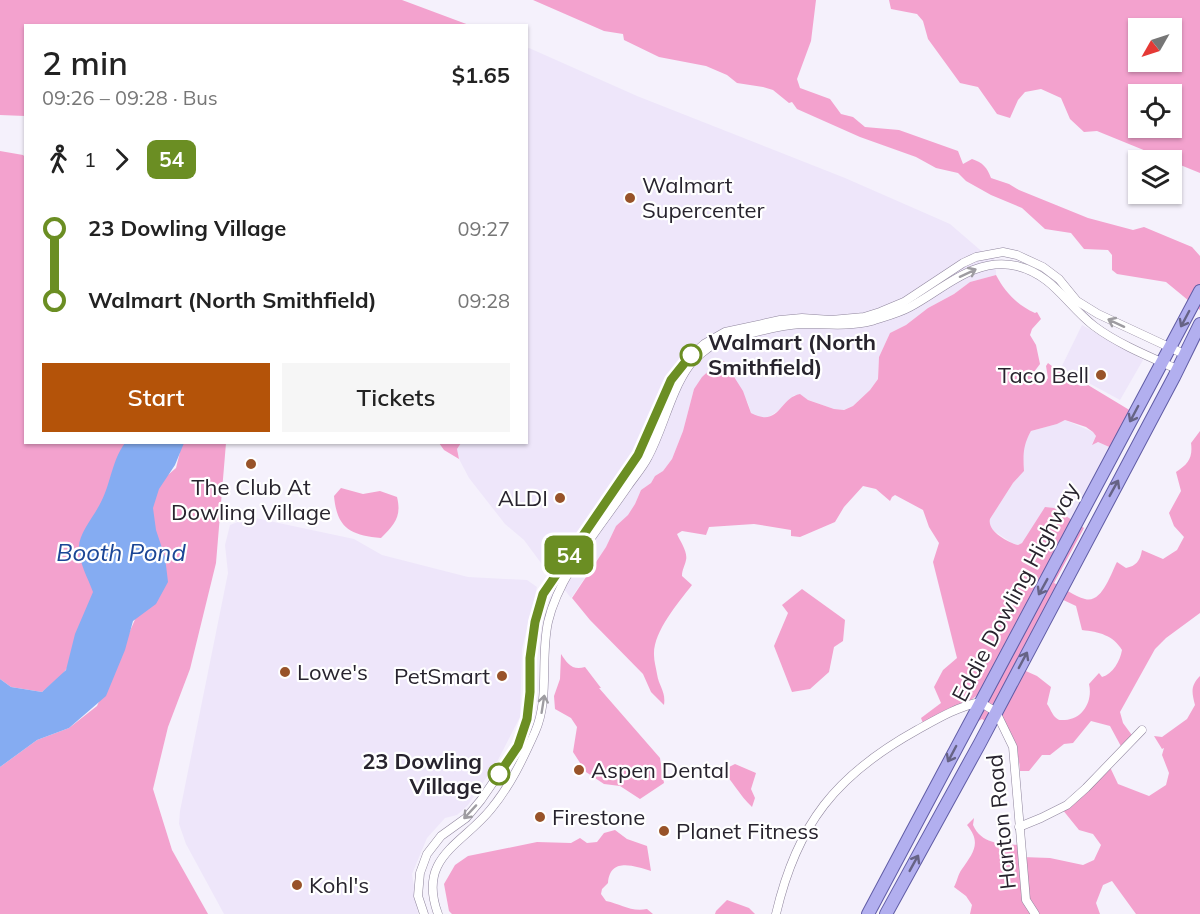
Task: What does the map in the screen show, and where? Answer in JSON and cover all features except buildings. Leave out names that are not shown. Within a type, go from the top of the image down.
[{"type":"main road","name":"Eddie Dowling Highway","points":[[868,914],[1200,291]]},
{"type":"main road","name":"Eddie Dowling Highway","points":[[886,914],[996,712],[1200,324]]},
{"type":"street","points":[[424,914],[418,896],[420,873],[427,854],[441,836],[466,818],[518,746],[527,719],[534,631],[543,594],[638,455],[671,380],[687,358],[704,344],[725,333],[780,320],[802,318],[831,320],[864,317],[904,302],[963,263],[976,257],[1003,252],[1017,255],[1043,267],[1059,279],[1077,301],[1098,314],[1185,354]]},
{"type":"street","points":[[438,914],[432,888],[436,869],[451,846],[475,828],[494,806],[517,769],[539,723],[544,694],[544,657],[548,622],[556,597],[584,551],[647,459],[678,384],[692,362],[717,342],[780,326],[869,322],[909,308],[968,271],[999,264],[1016,265],[1040,274],[1054,285],[1079,314],[1103,332],[1178,369]]},
{"type":"street","points":[[1093,324],[1098,314]]},
{"type":"street","points":[[776,914],[788,870],[810,824],[831,796],[860,767],[896,742],[963,705],[980,702],[996,712]]},
{"type":"street","name":"Hanton Road","points":[[996,712],[1013,747],[1026,900],[1035,914]]},
{"type":"street","points":[[1019,827],[1067,805],[1113,761],[1142,729]]},
{"type":"shaded area","points":[[0,0],[402,0],[466,24],[24,24],[24,116],[0,115]]},
{"type":"shaded area","points":[[533,0],[816,0],[811,41],[797,79],[800,88],[830,99],[841,114],[853,117],[865,127],[899,130],[958,151],[963,164],[972,159],[984,166],[991,178],[1088,218],[1133,230],[1144,227],[1192,247],[1200,256],[1200,310],[1166,282],[1117,274],[1112,270],[1112,255],[1108,250],[1084,249],[1071,233],[1045,229],[1022,208],[991,195],[966,181],[958,173],[936,168],[916,157],[860,137],[797,109],[792,102],[789,103],[773,90],[737,83],[727,75],[706,66],[659,57],[624,40],[623,34],[604,31]]},
{"type":"shaded area","points":[[889,0],[1200,0],[1200,173],[1182,166],[1182,150],[1144,150],[1097,131],[1084,132],[1070,119],[1061,98],[1041,89],[1025,92],[1018,100],[1010,118],[997,114],[978,87],[960,83],[928,39],[923,21],[917,14],[891,9]]},
{"type":"shaded area","points":[[528,48],[637,96],[845,178],[950,224],[986,255],[994,257],[996,271],[996,275],[970,282],[928,308],[906,325],[890,333],[879,357],[878,379],[853,406],[843,410],[794,395],[784,407],[762,419],[751,413],[748,403],[724,361],[694,389],[683,431],[672,459],[651,483],[641,490],[628,516],[616,526],[606,547],[571,598],[524,540],[505,524],[469,478],[459,459],[457,449],[460,444],[528,444]]},
{"type":"shaded area","points":[[0,151],[24,156],[24,444],[162,444],[95,589],[76,656],[62,675],[42,692],[11,687],[0,679]]},
{"type":"shaded area","points":[[996,275],[1003,287],[1017,302],[1037,312],[1041,319],[1030,335],[1036,345],[1040,364],[1034,372],[1033,383],[1043,385],[1048,378],[1046,366],[1048,363],[1057,370],[1065,371],[1063,376],[1067,374],[1079,385],[1088,385],[1136,414],[1116,450],[1098,442],[1092,445],[1096,436],[1093,432],[1086,427],[1065,420],[1031,431],[1028,436],[1024,450],[1024,471],[1013,483],[990,519],[990,523],[995,532],[1018,545],[1022,543],[1045,507],[1054,508],[1084,528],[1054,583],[1077,596],[1091,599],[1101,592],[1117,562],[1126,568],[1137,562],[1142,550],[1163,559],[1177,550],[1184,537],[1174,526],[1169,513],[1181,491],[1176,472],[1189,460],[1191,443],[1200,431],[1200,613],[1155,649],[1120,712],[1123,723],[1134,738],[1123,750],[1110,726],[1091,721],[1073,743],[1064,744],[1050,755],[1042,755],[1029,771],[1020,771],[1013,741],[998,713],[988,723],[982,719],[968,727],[979,694],[949,716],[924,726],[921,718],[941,703],[934,687],[943,670],[957,658],[933,562],[939,543],[929,527],[923,510],[895,495],[890,501],[876,489],[863,486],[844,507],[835,522],[800,537],[791,536],[791,530],[754,524],[709,527],[706,535],[682,531],[677,534],[686,557],[682,576],[692,585],[667,618],[655,646],[655,662],[664,696],[664,705],[651,692],[643,674],[590,620],[572,598],[606,547],[616,526],[628,515],[641,490],[663,471],[672,459],[683,431],[694,389],[702,377],[714,366],[724,361],[743,391],[751,413],[761,417],[774,415],[788,401],[800,394],[808,400],[844,410],[853,406],[878,379],[879,357],[890,333],[906,325],[928,308],[970,282]],"holes":[[[1057,597],[1076,606],[1082,630],[1105,635],[1122,650],[1113,670],[1102,677],[1099,673],[1089,684],[1088,703],[1082,713],[1071,719],[1060,720],[1054,716],[1047,704],[1051,687],[1037,676],[1019,668]]]},
{"type":"shaded area","points":[[1082,325],[1143,360],[1120,400],[1061,368]]},
{"type":"shaded area","points":[[1065,420],[1093,432],[1096,436],[1092,444],[1098,442],[1116,450],[1075,522],[1054,508],[1022,543],[1018,545],[1012,543],[991,529],[990,519],[1013,483],[1024,471],[1024,443],[1031,431]]},
{"type":"shaded area","points":[[173,444],[226,444],[216,563],[190,669],[168,727],[153,789],[172,850],[208,914],[0,914],[0,767],[37,740],[69,728],[97,706],[137,615],[165,569],[166,562],[158,546],[149,498],[153,488],[176,468],[180,452]]},
{"type":"shaded area","points":[[440,444],[460,444],[457,449],[459,459],[444,450]]},
{"type":"shaded area","points":[[341,488],[363,494],[380,491],[397,497],[398,515],[390,529],[381,538],[361,535],[342,523],[338,516],[334,496]]},
{"type":"shaded area","points":[[251,517],[354,539],[382,555],[468,577],[527,580],[537,587],[522,649],[520,717],[498,760],[468,805],[457,815],[445,818],[427,838],[412,874],[418,914],[224,914],[186,844],[179,824],[180,811],[228,573],[225,545],[230,525]]},
{"type":"shaded area","points":[[802,589],[845,620],[843,641],[834,647],[829,672],[810,689],[792,692],[774,646],[788,613],[782,605]]},
{"type":"shaded area","points":[[561,654],[573,667],[585,667],[601,688],[599,688],[660,758],[664,783],[640,799],[620,786],[604,784],[586,772],[573,752],[577,727],[571,718],[555,709],[554,696],[560,679]]},
{"type":"shaded area","points":[[1200,676],[1200,914],[1136,914],[1112,881],[1103,885],[1096,903],[1100,914],[970,914],[972,905],[966,896],[954,887],[959,873],[974,848],[974,837],[967,825],[974,818],[973,825],[977,832],[987,840],[1000,844],[1022,845],[1022,857],[1050,858],[1083,865],[1094,860],[1101,845],[1093,834],[1079,830],[1062,809],[1109,765],[1118,784],[1149,796],[1166,785],[1169,773],[1162,755],[1164,748],[1162,749],[1154,736],[1162,737],[1187,719],[1195,705],[1193,690]]},
{"type":"shaded area","points":[[735,764],[756,773],[751,789],[755,798],[752,807],[719,768],[727,768]]},
{"type":"shaded area","points":[[615,830],[627,839],[647,846],[651,871],[624,865],[618,866],[613,869],[601,894],[606,901],[631,909],[647,909],[653,914],[452,914],[449,911],[444,884],[455,865],[468,856],[537,842],[571,843],[580,838],[587,843],[597,842],[604,833]]},
{"type":"shaded area","points":[[727,900],[749,908],[755,914],[715,914]]},
{"type":"water","name":"Booth Pond","points":[[124,444],[184,444],[175,465],[159,489],[153,508],[156,530],[165,557],[168,582],[156,604],[133,621],[125,650],[106,696],[69,728],[37,740],[0,767],[0,679],[11,687],[42,692],[66,670],[75,634],[93,592],[80,559],[79,543],[104,495]]},
{"type":"bus line","name":"54","points":[[499,774],[518,746],[527,719],[530,658],[535,622],[543,594],[638,455],[671,380],[691,355]]},
{"type":"place","name":"Walmart Supercenter","points":[[630,198]]},
{"type":"place","name":"Walmart (North Smithfield)","points":[[691,355]]},
{"type":"place","name":"Taco Bell","points":[[1101,375]]},
{"type":"place","name":"The Club At Dowling Village","points":[[251,464]]},
{"type":"place","name":"ALDI","points":[[560,498]]},
{"type":"place","name":"Lowe's","points":[[285,672]]},
{"type":"place","name":"PetSmart","points":[[502,676]]},
{"type":"place","name":"Aspen Dental","points":[[579,770]]},
{"type":"place","name":"23 Dowling Village","points":[[499,774]]},
{"type":"place","name":"Firestone","points":[[540,817]]},
{"type":"place","name":"Planet Fitness","points":[[664,831]]},
{"type":"place","name":"Kohl's","points":[[297,885]]}]
